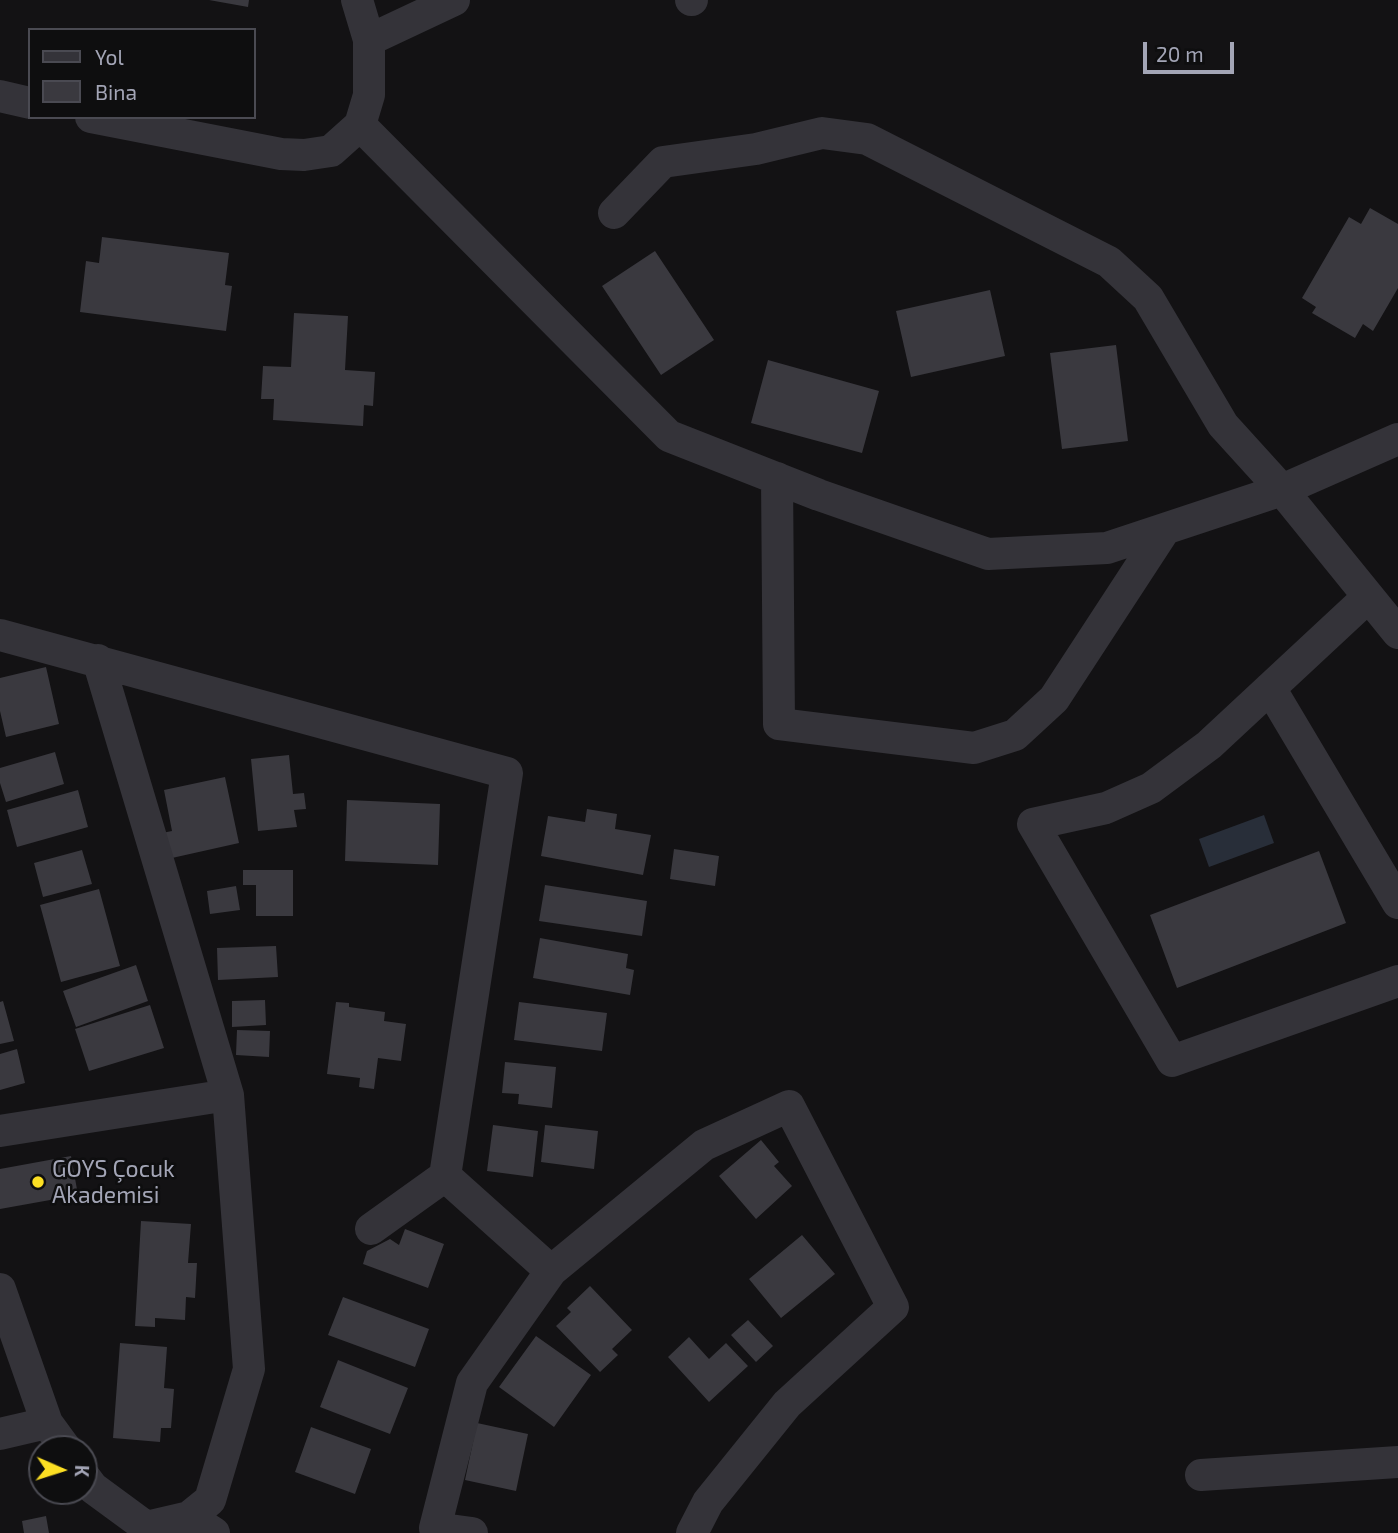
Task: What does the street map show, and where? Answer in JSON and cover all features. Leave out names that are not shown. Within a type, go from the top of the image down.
[{"type":"street","points":[[101,119],[281,154],[304,155],[331,151],[360,125],[369,95],[369,40],[357,0]]},
{"type":"street","points":[[369,40],[454,0]]},
{"type":"street","points":[[0,96],[28,103]]},
{"type":"street","points":[[360,125],[669,436],[988,554],[1107,548],[1282,491],[1398,439]]},
{"type":"street","points":[[614,213],[663,162],[756,149],[822,132],[867,139],[1108,262],[1148,298],[1223,425],[1282,491],[1398,634]]},
{"type":"street","points":[[777,478],[779,724],[975,748],[1015,735],[1054,699],[1165,529]]},
{"type":"street","points":[[1368,597],[1209,745],[1152,788],[1106,808],[1033,824],[1172,1061],[1398,981]]},
{"type":"street","points":[[0,635],[507,773],[445,1176],[371,1229]]},
{"type":"street","points":[[98,660],[228,1095],[250,1369],[202,1525],[146,1530],[98,1492]]},
{"type":"street","points":[[1270,688],[1398,903]]},
{"type":"street","points":[[0,1131],[228,1095]]},
{"type":"street","points":[[472,1533],[435,1531],[472,1383],[551,1270],[704,1145],[789,1106],[893,1307],[787,1404],[708,1502],[692,1533]]},
{"type":"street","points":[[445,1176],[551,1270]]},
{"type":"street","points":[[0,1289],[47,1423],[55,1435]]},
{"type":"street","points":[[0,1434],[47,1423]]},
{"type":"street","points":[[1201,1475],[1398,1462]]},
{"type":"shaded area","points":[[1264,815],[1274,843],[1209,867],[1199,839]]},
{"type":"building","points":[[209,0],[249,0],[248,7]]},
{"type":"building","points":[[1370,208],[1398,224],[1398,288],[1373,331],[1363,324],[1355,338],[1312,313],[1316,307],[1302,298],[1349,217],[1361,224]]},
{"type":"building","points":[[102,237],[229,253],[225,285],[232,286],[226,331],[80,312],[86,261],[99,263]]},
{"type":"building","points":[[655,251],[714,340],[661,375],[602,286]]},
{"type":"building","points":[[990,290],[1005,356],[911,377],[896,311]]},
{"type":"building","points":[[294,313],[348,316],[345,370],[375,372],[373,406],[364,405],[363,426],[273,420],[274,399],[261,399],[263,366],[291,367]]},
{"type":"building","points":[[1116,345],[1128,441],[1062,449],[1050,353]]},
{"type":"building","points":[[768,360],[879,391],[862,453],[751,423]]},
{"type":"building","points":[[46,667],[59,724],[6,737],[0,711],[0,678]]},
{"type":"building","points":[[55,752],[64,784],[6,802],[0,783],[0,768]]},
{"type":"building","points":[[289,755],[293,794],[304,793],[306,809],[294,810],[297,827],[258,831],[251,759]]},
{"type":"building","points":[[225,777],[239,843],[163,860],[157,834],[172,831],[164,790]]},
{"type":"building","points":[[78,790],[88,827],[17,847],[7,810]]},
{"type":"building","points":[[347,800],[440,804],[438,865],[345,861]]},
{"type":"building","points":[[587,809],[617,814],[615,829],[651,835],[643,875],[541,856],[548,816],[585,822]]},
{"type":"building","points":[[674,849],[719,856],[715,886],[670,879]]},
{"type":"building","points":[[82,850],[92,884],[43,897],[34,863]]},
{"type":"building","points":[[1319,851],[1346,923],[1177,988],[1150,915]]},
{"type":"building","points":[[243,870],[293,870],[293,916],[256,916],[256,885],[243,885]]},
{"type":"building","points":[[545,885],[647,901],[642,936],[539,921]]},
{"type":"building","points":[[236,886],[240,910],[210,914],[207,891]]},
{"type":"building","points":[[99,889],[120,966],[61,982],[40,905]]},
{"type":"building","points":[[540,938],[628,954],[626,968],[634,970],[630,995],[533,978]]},
{"type":"building","points":[[276,946],[278,977],[218,980],[217,948]]},
{"type":"building","points":[[136,965],[148,1001],[76,1027],[63,991]]},
{"type":"building","points":[[265,1000],[266,1025],[232,1027],[232,1001]]},
{"type":"building","points":[[3,1001],[14,1041],[0,1044],[0,1002]]},
{"type":"building","points":[[336,1002],[349,1003],[349,1007],[385,1012],[384,1021],[406,1024],[401,1061],[378,1058],[374,1089],[359,1087],[360,1078],[327,1074]]},
{"type":"building","points":[[519,1002],[607,1013],[602,1051],[514,1040]]},
{"type":"building","points":[[150,1005],[164,1048],[89,1071],[75,1029]]},
{"type":"building","points":[[237,1030],[270,1031],[269,1057],[236,1055]]},
{"type":"building","points":[[17,1049],[25,1083],[0,1090],[0,1054]]},
{"type":"building","points":[[505,1062],[556,1067],[552,1108],[518,1104],[519,1094],[502,1093]]},
{"type":"building","points":[[493,1125],[538,1131],[533,1177],[487,1171]]},
{"type":"building","points":[[545,1125],[598,1131],[594,1169],[541,1162]]},
{"type":"building","points":[[761,1140],[779,1162],[774,1166],[792,1186],[756,1219],[719,1176]]},
{"type":"building","name":"GOYS Çocuk Akademisi","points":[[71,1156],[78,1195],[0,1209],[0,1169]]},
{"type":"building","points":[[141,1221],[191,1224],[188,1263],[197,1263],[195,1298],[186,1297],[185,1320],[155,1318],[155,1327],[135,1326]]},
{"type":"building","points":[[405,1229],[444,1244],[428,1288],[363,1264],[367,1251],[390,1239],[399,1245]]},
{"type":"building","points":[[802,1235],[835,1274],[781,1318],[749,1279]]},
{"type":"building","points":[[590,1286],[632,1330],[612,1349],[618,1355],[600,1372],[556,1326],[571,1312],[567,1308]]},
{"type":"building","points":[[343,1297],[429,1329],[415,1367],[328,1335]]},
{"type":"building","points":[[748,1320],[773,1346],[756,1362],[731,1335]]},
{"type":"building","points":[[536,1336],[591,1375],[554,1427],[499,1387]]},
{"type":"building","points":[[689,1337],[709,1359],[726,1343],[748,1366],[709,1402],[668,1357]]},
{"type":"building","points":[[120,1343],[167,1347],[164,1388],[174,1389],[171,1428],[161,1428],[160,1442],[113,1438]]},
{"type":"building","points":[[338,1360],[408,1388],[390,1434],[320,1407]]},
{"type":"building","points":[[477,1423],[528,1434],[516,1491],[465,1480]]},
{"type":"building","points":[[311,1427],[371,1449],[355,1494],[295,1472]]},
{"type":"building","points":[[46,1516],[49,1533],[24,1533],[22,1521]]},
{"type":"place","name":"GOYS Çocuk Akademisi","points":[[38,1182]]}]
